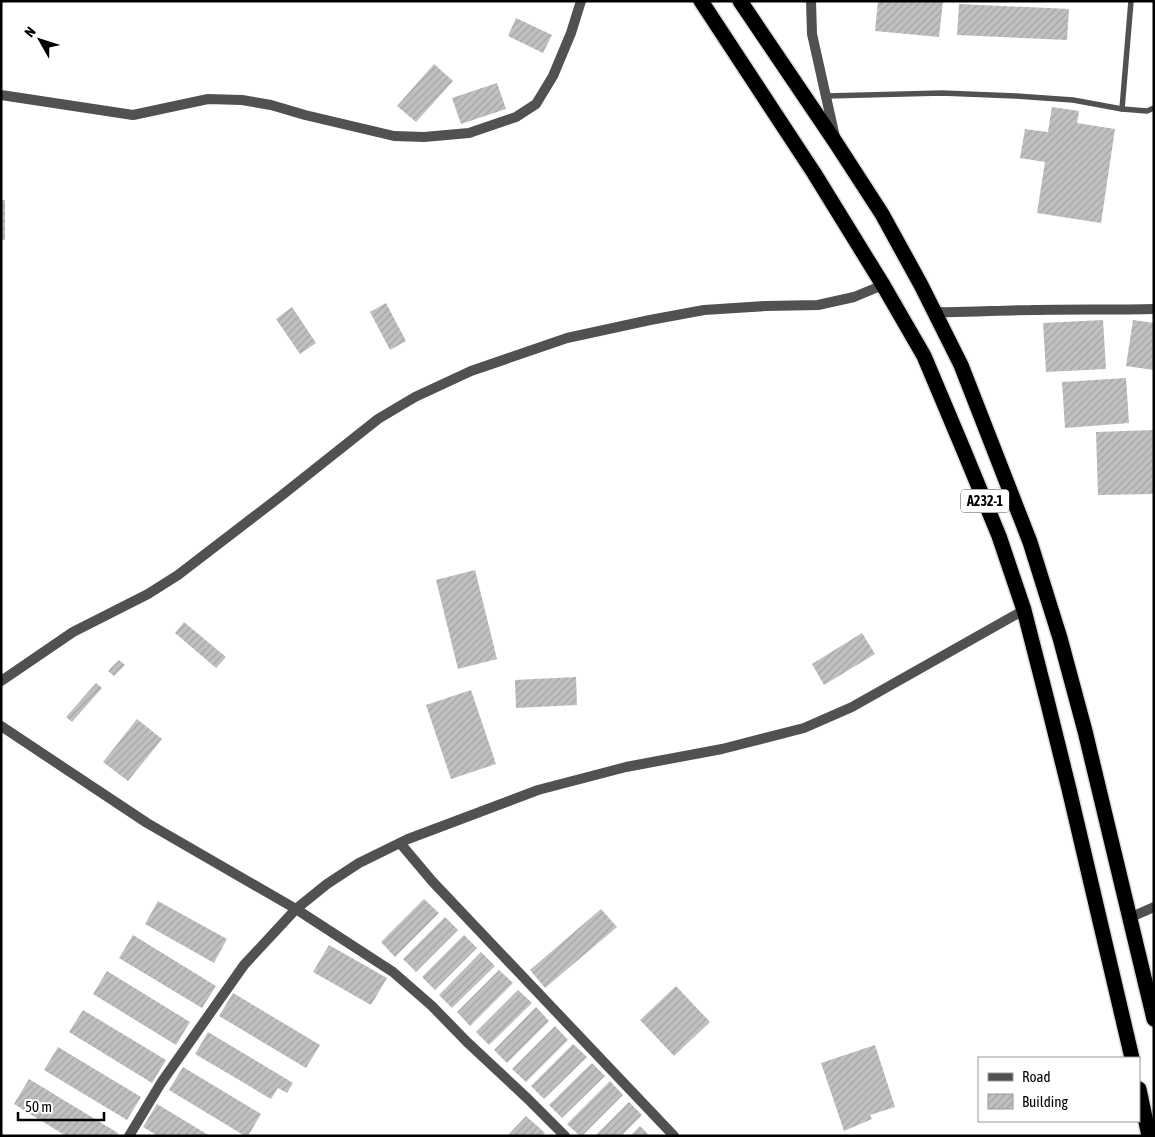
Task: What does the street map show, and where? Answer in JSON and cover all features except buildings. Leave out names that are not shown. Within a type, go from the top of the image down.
[{"type":"highway","name":"A232-1","points":[[701,1],[814,174],[883,285],[924,356],[999,536],[1024,610],[1069,789],[1132,1057]]},
{"type":"highway","name":"A232-1","points":[[740,1],[836,142],[882,214],[961,365],[1033,551],[1060,638],[1085,731],[1154,1019]]},
{"type":"highway","points":[[1140,1094],[1150,1136]]},
{"type":"street","points":[[1,95],[133,115],[208,99],[242,100],[271,105],[394,136],[424,137],[468,133],[516,117],[536,104],[553,76],[571,33],[580,1]]},
{"type":"street","points":[[811,1],[812,34],[836,142]]},
{"type":"street","points":[[1,681],[73,632],[148,594],[178,576],[378,419],[415,397],[471,370],[567,338],[650,320],[704,310],[818,304],[854,297],[883,285]]},
{"type":"street","points":[[934,312],[1154,309]]},
{"type":"street","points":[[129,1136],[161,1083],[244,966],[296,910],[328,884],[359,863],[400,843],[538,790],[626,767],[722,749],[804,728],[852,707],[1024,610]]},
{"type":"street","points":[[1,726],[147,823],[296,910],[393,972],[432,1006],[565,1136]]},
{"type":"street","points":[[400,843],[432,881],[674,1136]]},
{"type":"street","points":[[1130,918],[1154,907]]},
{"type":"lane","points":[[1122,109],[1131,1]]},
{"type":"lane","points":[[826,96],[942,93],[1073,100],[1147,112],[1154,108]]}]
